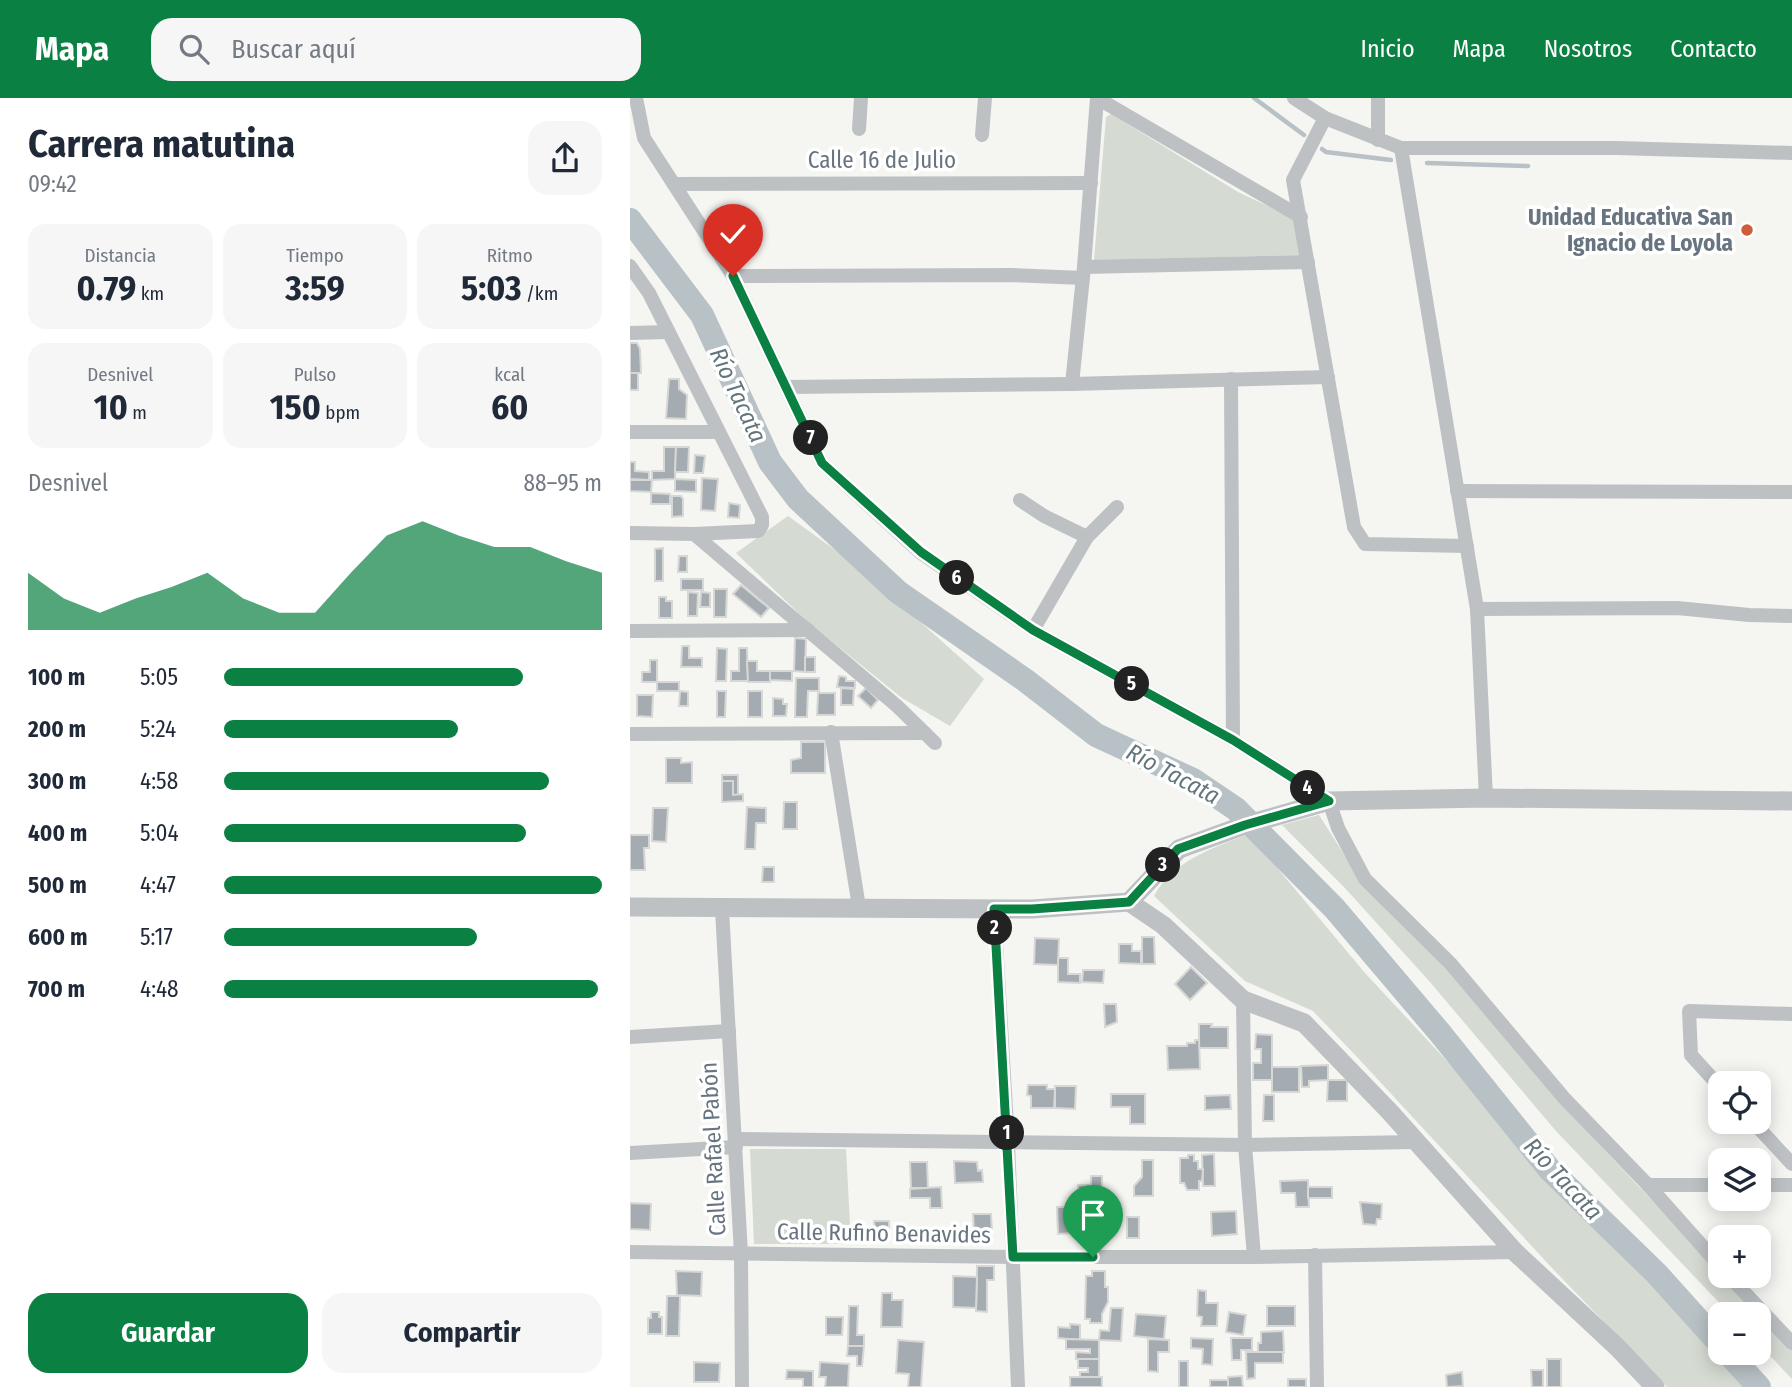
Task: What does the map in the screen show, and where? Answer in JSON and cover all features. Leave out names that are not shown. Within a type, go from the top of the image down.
[{"type":"street","points":[[636,98],[644,138],[733,276],[822,463],[921,552],[1033,630],[1233,740],[1329,801],[1338,828],[1365,879],[1451,964],[1564,1098],[1648,1185],[1708,1252]]},
{"type":"street","points":[[859,130],[861,98]]},
{"type":"street","points":[[982,135],[985,98]]},
{"type":"street","points":[[1072,384],[1097,98],[1301,218]]},
{"type":"street","points":[[1294,98],[1325,118],[1401,148],[1617,148],[1792,153]]},
{"type":"street","points":[[1378,98],[1378,141]]},
{"type":"street","points":[[1325,118],[1293,180],[1354,527],[1365,544],[1467,546]]},
{"type":"street","points":[[1401,148],[1477,609],[1486,798]]},
{"type":"street","name":"Calle 16 de Julio","points":[[674,184],[1091,183]]},
{"type":"street","points":[[733,276],[1011,275],[1308,262]]},
{"type":"street","points":[[630,267],[649,293],[762,517],[762,525],[758,531],[630,533]]},
{"type":"street","points":[[630,333],[668,332]]},
{"type":"street","points":[[786,387],[1072,384],[1328,377]]},
{"type":"street","points":[[1231,379],[1233,740]]},
{"type":"street","points":[[630,432],[718,432]]},
{"type":"street","points":[[1457,491],[1792,492]]},
{"type":"street","points":[[1020,500],[1044,516],[1087,537]]},
{"type":"street","points":[[1033,630],[1087,537],[1117,507]]},
{"type":"street","points":[[630,734],[831,732],[930,738],[897,706],[694,534]]},
{"type":"street","points":[[1477,609],[1677,608],[1792,616]]},
{"type":"street","points":[[630,631],[808,630]]},
{"type":"street","points":[[831,732],[859,907]]},
{"type":"street","points":[[1129,902],[1178,849],[1245,825],[1329,801],[1486,798],[1792,801]]},
{"type":"street","points":[[630,907],[1032,909],[1129,902],[1163,925],[1243,1000],[1304,1023],[1372,1093],[1515,1252],[1617,1347],[1655,1387]]},
{"type":"street","name":"Calle Rafael Pabón","points":[[722,909],[741,1254],[742,1387]]},
{"type":"street","points":[[994,909],[1008,1143],[1018,1387]]},
{"type":"street","points":[[1243,1000],[1245,1144],[1254,1256]]},
{"type":"street","points":[[1708,1074],[1691,1055],[1689,1012],[1792,1014]]},
{"type":"street","points":[[630,1037],[729,1031]]},
{"type":"street","points":[[1764,1134],[1792,1164]]},
{"type":"street","points":[[630,1153],[736,1143],[1415,1142]]},
{"type":"street","points":[[1648,1185],[1708,1185]]},
{"type":"street","points":[[1771,1185],[1792,1185]]},
{"type":"street","name":"Calle Rufino Benavides","points":[[630,1252],[1013,1257],[1515,1252]]},
{"type":"street","points":[[1315,1255],[1317,1387]]},
{"type":"street","points":[[1740,1288],[1792,1343]]},
{"type":"shaded area","points":[[1111,114],[1238,192],[1295,219],[1302,255],[1094,260],[1106,117]]},
{"type":"shaded area","points":[[788,516],[860,568],[984,679],[950,726],[902,698],[810,624],[736,553]]},
{"type":"shaded area","points":[[1319,815],[1361,881],[1447,968],[1554,1097],[1708,1259],[1708,1288],[1735,1288],[1749,1302],[1719,1302],[1556,1131],[1430,982],[1344,887],[1282,825]]},
{"type":"shaded area","points":[[1249,834],[1365,973],[1708,1342],[1708,1365],[1730,1365],[1750,1387],[1667,1387],[1552,1268],[1313,1011],[1245,981],[1154,896],[1172,873],[1208,850]]},
{"type":"shaded area","points":[[750,1149],[846,1149],[851,1244],[754,1244]]},
{"type":"shaded area","points":[[1771,1326],[1792,1348],[1792,1379],[1771,1357]]},
{"type":"building","points":[[630,343],[637,343],[640,349],[641,373],[630,373]]},
{"type":"building","points":[[630,373],[638,373],[638,390],[630,390]]},
{"type":"building","points":[[669,379],[679,379],[679,389],[687,395],[686,419],[666,418]]},
{"type":"building","points":[[664,447],[676,447],[675,479],[652,480],[652,471],[664,471]]},
{"type":"building","points":[[676,447],[689,447],[688,472],[675,472]]},
{"type":"building","points":[[695,455],[705,456],[703,473],[694,473]]},
{"type":"building","points":[[630,462],[635,462],[635,471],[649,472],[649,480],[630,479]]},
{"type":"building","points":[[702,478],[718,479],[715,511],[701,510]]},
{"type":"building","points":[[675,479],[696,480],[696,492],[675,491]]},
{"type":"building","points":[[630,480],[652,480],[651,492],[630,491]]},
{"type":"building","points":[[651,493],[670,494],[670,504],[651,504]]},
{"type":"building","points":[[672,496],[681,496],[683,499],[683,516],[672,517]]},
{"type":"building","points":[[729,503],[740,505],[739,518],[728,517]]},
{"type":"building","points":[[663,548],[663,581],[655,581],[655,549]]},
{"type":"building","points":[[679,556],[687,556],[687,572],[678,572]]},
{"type":"building","points":[[681,579],[703,579],[703,590],[681,590]]},
{"type":"building","points":[[741,585],[769,608],[761,617],[733,594]]},
{"type":"building","points":[[714,589],[727,589],[726,617],[714,617]]},
{"type":"building","points":[[688,592],[698,593],[697,616],[688,616]]},
{"type":"building","points":[[701,592],[710,593],[710,607],[700,607]]},
{"type":"building","points":[[659,597],[672,601],[672,618],[659,618]]},
{"type":"building","points":[[795,638],[806,639],[805,672],[794,671]]},
{"type":"building","points":[[682,646],[689,646],[689,658],[702,658],[702,667],[681,667]]},
{"type":"building","points":[[717,648],[727,649],[726,681],[716,681]]},
{"type":"building","points":[[739,648],[747,648],[748,681],[731,681],[731,671],[739,671]]},
{"type":"building","points":[[805,657],[815,657],[815,672],[805,672]]},
{"type":"building","points":[[650,660],[657,660],[657,682],[642,682],[642,672],[650,672]]},
{"type":"building","points":[[747,661],[757,661],[757,671],[770,671],[770,682],[748,682]]},
{"type":"building","points":[[770,671],[792,671],[792,681],[770,680]]},
{"type":"building","points":[[839,676],[846,677],[846,681],[855,681],[855,688],[837,687]]},
{"type":"building","points":[[796,678],[819,678],[819,691],[808,691],[807,717],[795,717]]},
{"type":"building","points":[[657,682],[679,682],[679,691],[657,691]]},
{"type":"building","points":[[841,688],[854,689],[853,705],[841,705]]},
{"type":"building","points":[[866,688],[878,700],[871,708],[858,696]]},
{"type":"building","points":[[680,691],[688,692],[688,706],[679,706]]},
{"type":"building","points":[[717,691],[726,691],[725,717],[717,717]]},
{"type":"building","points":[[748,691],[762,691],[762,717],[748,717]]},
{"type":"building","points":[[818,693],[835,693],[835,715],[817,715]]},
{"type":"building","points":[[637,695],[653,695],[652,717],[637,716]]},
{"type":"building","points":[[773,698],[783,699],[783,704],[787,704],[786,716],[773,716]]},
{"type":"building","points":[[801,742],[825,742],[825,773],[791,773],[791,760],[801,758]]},
{"type":"building","points":[[666,758],[681,758],[681,763],[692,762],[692,783],[666,783]]},
{"type":"building","points":[[722,775],[738,775],[738,795],[733,795],[733,781],[722,781]]},
{"type":"building","points":[[722,781],[733,781],[733,795],[743,794],[743,801],[722,802]]},
{"type":"building","points":[[784,802],[797,802],[797,829],[783,829]]},
{"type":"building","points":[[747,807],[766,808],[766,823],[756,823],[755,849],[745,849]]},
{"type":"building","points":[[653,808],[668,808],[666,842],[652,841]]},
{"type":"building","points":[[630,835],[649,835],[649,848],[644,848],[645,870],[630,870]]},
{"type":"building","points":[[763,867],[774,867],[774,882],[762,882]]},
{"type":"building","points":[[1142,937],[1154,937],[1155,964],[1142,964]]},
{"type":"building","points":[[1035,938],[1059,939],[1058,965],[1034,964]]},
{"type":"building","points":[[1119,944],[1132,944],[1132,951],[1141,951],[1141,964],[1119,963]]},
{"type":"building","points":[[1058,958],[1068,958],[1068,974],[1080,974],[1080,983],[1058,982]]},
{"type":"building","points":[[1191,967],[1207,983],[1190,1000],[1175,984]]},
{"type":"building","points":[[1083,970],[1104,970],[1103,983],[1082,982]]},
{"type":"building","points":[[1104,1004],[1116,1004],[1117,1022],[1105,1027]]},
{"type":"building","points":[[1199,1024],[1228,1027],[1228,1048],[1199,1048]]},
{"type":"building","points":[[1256,1034],[1272,1035],[1272,1080],[1253,1080],[1253,1063],[1261,1063],[1261,1049],[1255,1049]]},
{"type":"building","points":[[1195,1040],[1199,1040],[1200,1069],[1168,1070],[1167,1046],[1187,1046],[1187,1043],[1195,1043]]},
{"type":"building","points":[[1328,1065],[1328,1080],[1309,1081],[1309,1087],[1302,1087],[1301,1066]]},
{"type":"building","points":[[1272,1067],[1299,1067],[1299,1092],[1272,1092]]},
{"type":"building","points":[[1328,1080],[1347,1080],[1347,1101],[1327,1101]]},
{"type":"building","points":[[1028,1085],[1047,1085],[1047,1089],[1055,1089],[1054,1108],[1031,1108],[1031,1096],[1027,1095]]},
{"type":"building","points":[[1055,1086],[1076,1086],[1075,1109],[1055,1108]]},
{"type":"building","points":[[1111,1094],[1145,1094],[1145,1124],[1130,1124],[1130,1107],[1111,1107]]},
{"type":"building","points":[[1230,1095],[1231,1109],[1205,1110],[1205,1096]]},
{"type":"building","points":[[1264,1095],[1274,1095],[1274,1121],[1263,1121]]},
{"type":"building","points":[[1214,1154],[1215,1186],[1203,1186],[1202,1155]]},
{"type":"building","points":[[1188,1155],[1194,1155],[1194,1161],[1198,1161],[1198,1169],[1203,1169],[1199,1190],[1187,1190],[1184,1183],[1180,1183],[1180,1158],[1188,1158]]},
{"type":"building","points":[[1142,1160],[1153,1160],[1153,1196],[1134,1196],[1134,1186],[1142,1177]]},
{"type":"building","points":[[954,1161],[977,1162],[978,1171],[982,1170],[983,1182],[955,1183]]},
{"type":"building","points":[[910,1162],[927,1162],[928,1188],[911,1188]]},
{"type":"building","points":[[1091,1176],[1102,1176],[1102,1196],[1078,1196],[1078,1185],[1091,1185]]},
{"type":"building","points":[[1308,1180],[1309,1207],[1296,1207],[1295,1193],[1281,1193],[1280,1181]]},
{"type":"building","points":[[941,1187],[942,1208],[930,1208],[930,1198],[910,1198],[910,1189]]},
{"type":"building","points":[[1308,1187],[1332,1187],[1332,1198],[1308,1198]]},
{"type":"building","points":[[1360,1202],[1382,1204],[1381,1219],[1377,1219],[1376,1225],[1363,1224]]},
{"type":"building","points":[[630,1203],[651,1204],[650,1230],[630,1229]]},
{"type":"building","points":[[1057,1207],[1072,1207],[1073,1233],[1058,1234]]},
{"type":"building","points":[[1236,1211],[1237,1234],[1212,1236],[1211,1212]]},
{"type":"building","points":[[1083,1212],[1103,1212],[1102,1220],[1108,1220],[1108,1233],[1104,1233],[1104,1239],[1083,1239]]},
{"type":"building","points":[[973,1214],[991,1214],[992,1232],[974,1232]]},
{"type":"building","points":[[1127,1217],[1139,1217],[1139,1238],[1127,1238]]},
{"type":"building","points":[[874,1221],[889,1221],[889,1240],[875,1240]]},
{"type":"building","points":[[977,1266],[994,1266],[994,1280],[987,1280],[987,1312],[976,1311]]},
{"type":"building","points":[[676,1271],[702,1272],[701,1296],[677,1295]]},
{"type":"building","points":[[1092,1271],[1105,1271],[1108,1302],[1102,1314],[1102,1323],[1090,1323],[1090,1319],[1085,1319],[1086,1276],[1092,1276]]},
{"type":"building","points":[[953,1276],[977,1277],[976,1308],[953,1307]]},
{"type":"building","points":[[1198,1290],[1206,1291],[1206,1303],[1218,1303],[1217,1326],[1201,1326],[1202,1317],[1197,1316]]},
{"type":"building","points":[[882,1293],[892,1293],[892,1300],[903,1300],[902,1327],[881,1327]]},
{"type":"building","points":[[667,1296],[680,1296],[679,1336],[666,1336]]},
{"type":"building","points":[[849,1306],[858,1306],[857,1335],[864,1335],[864,1346],[848,1346]]},
{"type":"building","points":[[1267,1306],[1295,1306],[1295,1326],[1267,1326]]},
{"type":"building","points":[[1111,1308],[1123,1308],[1121,1341],[1099,1340],[1100,1330],[1109,1331]]},
{"type":"building","points":[[651,1312],[659,1312],[659,1317],[662,1317],[662,1334],[648,1334],[648,1318],[651,1318]]},
{"type":"building","points":[[1229,1312],[1246,1315],[1243,1335],[1226,1332]]},
{"type":"building","points":[[1136,1314],[1166,1316],[1164,1339],[1134,1336]]},
{"type":"building","points":[[826,1317],[843,1317],[842,1335],[826,1335]]},
{"type":"building","points":[[1070,1324],[1080,1325],[1080,1340],[1058,1338],[1058,1327],[1070,1328]]},
{"type":"building","points":[[1283,1331],[1284,1353],[1258,1352],[1261,1332]]},
{"type":"building","points":[[1191,1338],[1213,1339],[1212,1365],[1202,1364],[1203,1349],[1191,1348]]},
{"type":"building","points":[[1231,1338],[1252,1338],[1252,1350],[1241,1350],[1241,1360],[1232,1360]]},
{"type":"building","points":[[1066,1339],[1099,1340],[1099,1359],[1076,1359],[1076,1352],[1090,1353],[1090,1349],[1066,1349]]},
{"type":"building","points":[[1148,1339],[1169,1340],[1169,1352],[1158,1352],[1158,1372],[1148,1371]]},
{"type":"building","points":[[898,1340],[924,1342],[921,1387],[908,1387],[909,1374],[896,1373]]},
{"type":"building","points":[[848,1346],[864,1346],[862,1366],[857,1366],[857,1356],[847,1356]]},
{"type":"building","points":[[1246,1352],[1283,1352],[1283,1363],[1255,1363],[1255,1378],[1247,1379]]},
{"type":"building","points":[[1078,1359],[1099,1359],[1099,1377],[1080,1377],[1080,1372],[1088,1372],[1088,1368],[1078,1368]]},
{"type":"building","points":[[1547,1359],[1561,1359],[1561,1387],[1547,1387]]},
{"type":"building","points":[[1179,1361],[1188,1361],[1188,1387],[1179,1387]]},
{"type":"building","points":[[694,1362],[720,1363],[719,1382],[694,1382]]},
{"type":"building","points":[[820,1362],[849,1364],[848,1387],[825,1387],[826,1377],[819,1377]]},
{"type":"building","points":[[787,1370],[813,1371],[813,1387],[803,1387],[803,1379],[786,1379]]},
{"type":"building","points":[[1531,1370],[1543,1370],[1543,1387],[1532,1387]]},
{"type":"building","points":[[1462,1372],[1463,1386],[1447,1387],[1446,1375]]},
{"type":"building","points":[[1242,1376],[1243,1387],[1228,1387],[1228,1377]]},
{"type":"building","points":[[1070,1377],[1102,1377],[1102,1387],[1070,1387]]},
{"type":"building","points":[[1288,1379],[1306,1379],[1306,1387],[1288,1387]]},
{"type":"building","points":[[1210,1380],[1228,1380],[1228,1387],[1210,1387]]},
{"type":"waterway","points":[[1254,98],[1304,135]]},
{"type":"waterway","points":[[1322,149],[1326,152],[1391,160]]},
{"type":"waterway","points":[[1427,163],[1528,166]]},
{"type":"waterway","name":"Río Tacata","points":[[630,220],[702,315],[770,462],[798,499],[898,592],[1025,680],[1096,735],[1193,780],[1236,809],[1335,909],[1440,1033],[1550,1170],[1656,1273],[1708,1331]]},
{"type":"waterway","name":"Río Tacata","points":[[1739,1365],[1759,1387]]},
{"type":"place","name":"Unidad Educativa San Ignacio de Loyola","points":[[1747,230]]},
{"type":"route","points":[[733,276],[822,463],[921,552],[1033,630],[1233,740],[1329,801],[1245,825],[1178,849],[1129,902],[994,909],[1013,1257],[1093,1257]]}]
